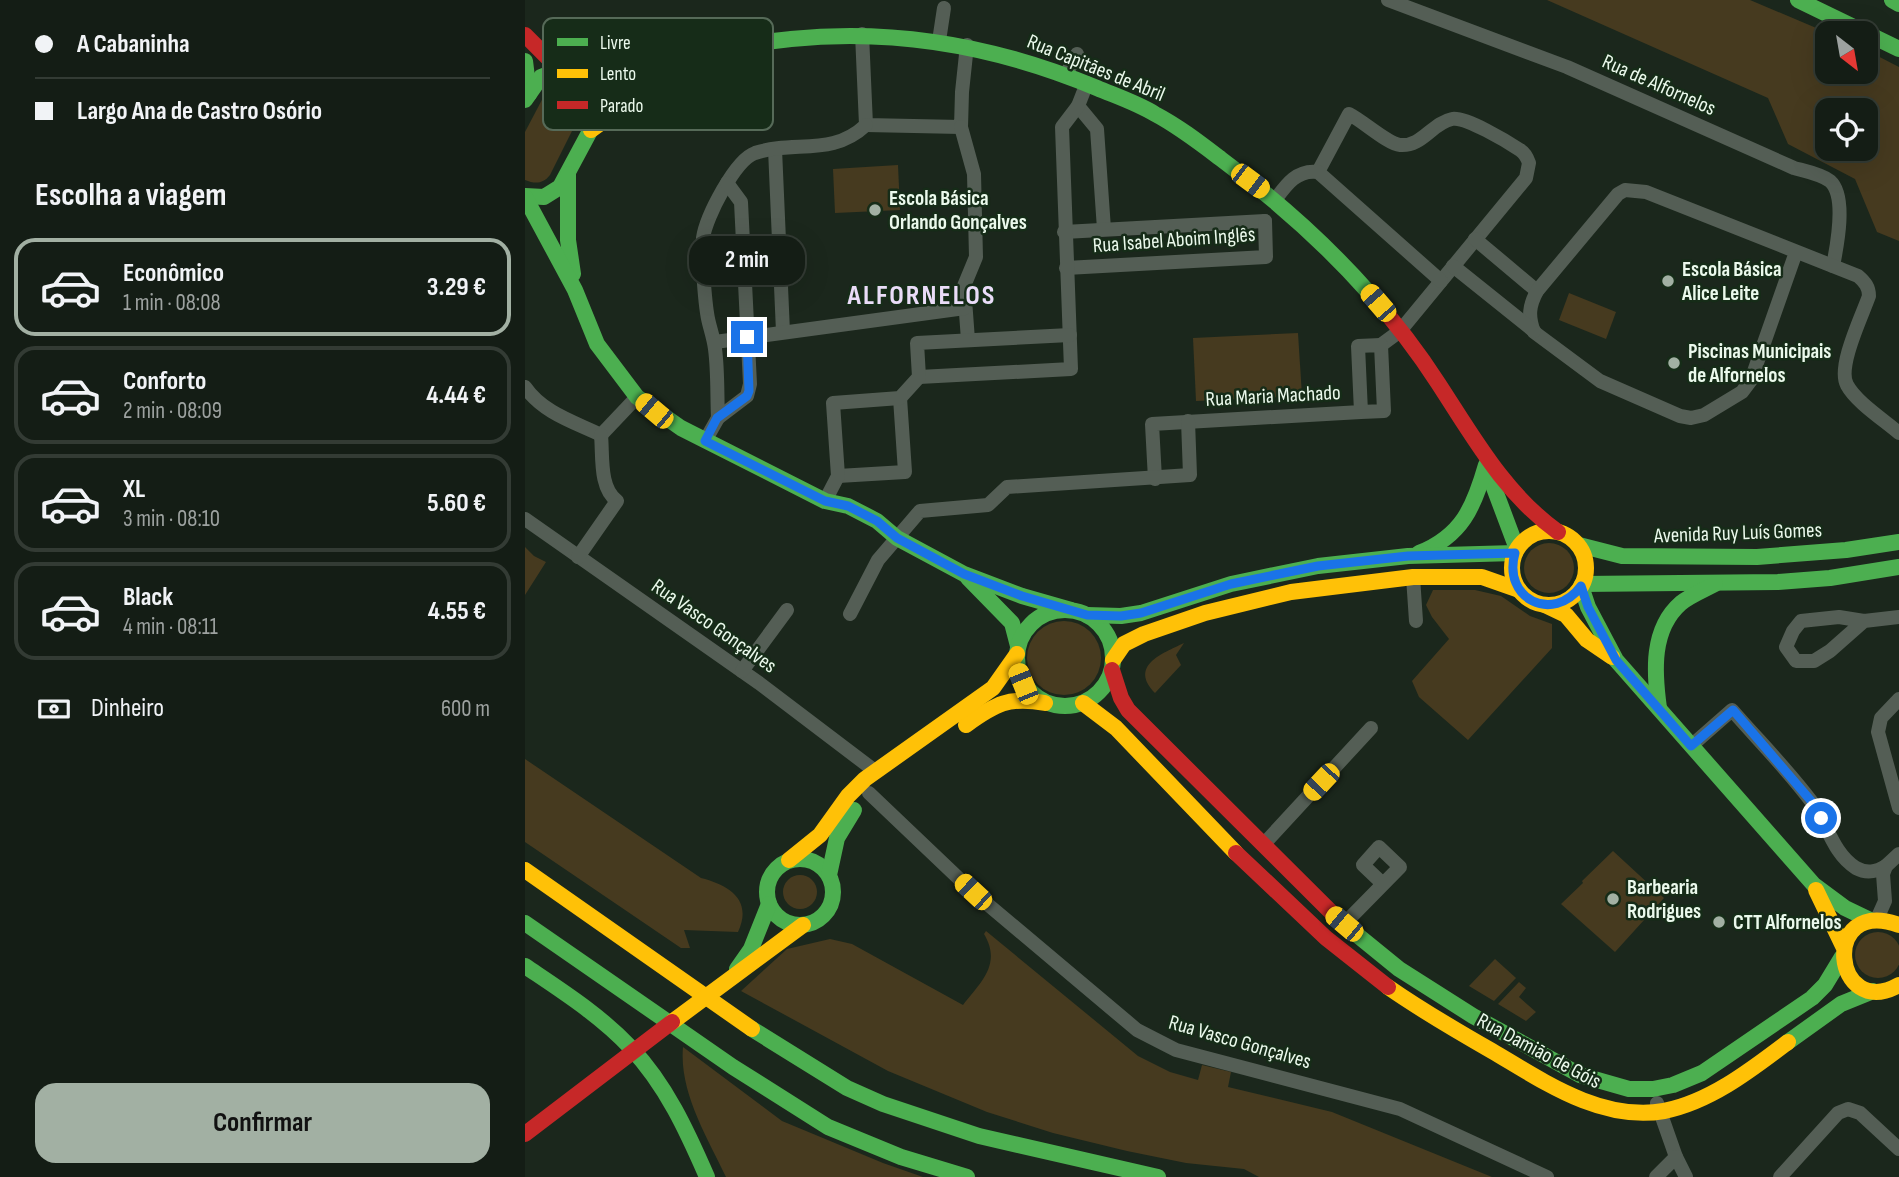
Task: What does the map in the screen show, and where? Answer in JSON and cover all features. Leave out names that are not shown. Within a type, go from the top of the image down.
[{"type":"main road","points":[[1798,0],[1899,49]]},
{"type":"main road","points":[[1892,0],[1899,4]]},
{"type":"main road","name":"Rua Capitães de Abril","points":[[773,42],[862,34],[902,35],[967,46],[1011,56],[1066,74],[1170,122],[1277,203],[1353,274],[1400,331],[1456,410],[1484,460],[1516,551]]},
{"type":"main road","points":[[525,36],[525,45]]},
{"type":"main road","points":[[525,36],[543,50]]},
{"type":"main road","points":[[525,61],[527,97]]},
{"type":"main road","points":[[527,97],[533,86],[543,78]]},
{"type":"main road","points":[[525,197],[544,197],[554,192],[568,174],[591,130]]},
{"type":"main road","points":[[568,174],[568,240],[575,290]]},
{"type":"main road","points":[[525,197],[575,290],[597,344],[637,397],[681,428],[825,501],[851,523],[871,532],[897,538],[964,574],[1022,596],[1079,613],[1099,624],[1108,636],[1113,665]]},
{"type":"main road","points":[[1408,556],[1427,550],[1457,530],[1474,504],[1484,460]]},
{"type":"main road","name":"Rua Capitães de Abril","points":[[1484,460],[1539,520],[1558,532]]},
{"type":"main road","points":[[1519,590],[1512,572],[1516,551],[1524,540],[1546,531],[1569,537],[1579,545],[1586,564],[1582,585],[1588,607],[1616,660]]},
{"type":"main road","name":"Avenida Ruy Luís Gomes","points":[[1579,545],[1622,556],[1757,557],[1846,550],[1899,542]]},
{"type":"main road","points":[[789,860],[820,835],[848,796],[874,771],[993,688],[1007,671],[1024,633],[1033,622],[1044,615],[1057,611],[1121,616],[1141,613],[1231,584],[1284,572],[1408,556],[1516,551]]},
{"type":"main road","points":[[1545,605],[1566,601],[1582,585],[1623,581],[1719,582],[1837,578],[1899,567]]},
{"type":"main road","points":[[964,574],[1012,623],[1018,650],[1018,670],[1023,684],[1034,696],[1047,704]]},
{"type":"main road","points":[[525,1135],[732,976],[747,969],[770,948],[803,925],[818,919],[829,907],[833,891],[829,874],[843,824],[869,793],[994,706],[1015,698],[1065,707],[1083,703],[1101,690],[1128,641],[1205,613],[1302,590],[1413,577],[1482,577],[1519,590],[1530,600],[1566,615],[1587,640],[1616,660],[1814,885],[1845,908],[1899,925]]},
{"type":"main road","points":[[1659,708],[1655,675],[1660,636],[1680,604],[1719,582]]},
{"type":"main road","name":"Rua Damião de Góis","points":[[1113,665],[1121,698],[1128,710],[1329,912],[1399,969],[1473,1016],[1580,1075],[1615,1087],[1653,1089],[1686,1080],[1727,1057],[1812,998],[1825,985],[1853,929],[1873,919]]},
{"type":"main road","name":"Rua Damião de Góis","points":[[1083,703],[1116,728],[1314,928],[1359,965],[1441,1022],[1567,1094],[1594,1105],[1636,1112],[1660,1112],[1680,1107],[1707,1095],[1845,1001],[1885,989]]},
{"type":"main road","points":[[803,925],[786,922],[773,912],[769,904],[769,877],[781,863],[798,858],[816,862],[829,874]]},
{"type":"main road","points":[[525,870],[759,1034],[847,1087],[883,1104],[979,1136],[1159,1177]]},
{"type":"main road","points":[[1814,885],[1843,952],[1845,970],[1861,987],[1885,989]]},
{"type":"main road","points":[[732,976],[751,948],[769,904]]},
{"type":"main road","points":[[525,923],[733,1068],[828,1127],[901,1157],[967,1177]]},
{"type":"main road","points":[[525,966],[586,1009],[633,1049],[673,1104],[707,1177]]},
{"type":"street","name":"Rua de Alfornelos","points":[[1388,0],[1567,67],[1794,168],[1823,177],[1835,187],[1839,202],[1833,266]]},
{"type":"street","points":[[939,41],[944,8]]},
{"type":"street","points":[[862,34],[866,125]]},
{"type":"street","points":[[967,46],[961,127],[974,174],[976,257],[964,286],[968,340]]},
{"type":"street","points":[[1066,74],[1077,54]]},
{"type":"street","points":[[1065,232],[1062,127],[1078,106],[1087,83]]},
{"type":"street","points":[[1078,106],[1097,129],[1104,229]]},
{"type":"street","points":[[1318,172],[1349,114],[1392,144],[1399,145],[1416,142],[1441,124],[1455,118],[1463,120],[1521,151],[1529,163],[1526,178],[1400,331],[1381,345]]},
{"type":"street","points":[[717,418],[715,342],[707,310],[703,238],[727,183],[742,162],[750,155],[775,149],[838,144],[866,125],[961,127]]},
{"type":"street","points":[[775,149],[783,332]]},
{"type":"street","points":[[1265,221],[1287,185],[1300,174],[1311,170],[1318,172],[1441,281]]},
{"type":"street","points":[[705,441],[717,418],[747,396],[749,391],[741,202],[727,183]]},
{"type":"street","points":[[1534,332],[1529,311],[1537,291],[1618,194],[1625,190],[1646,192],[1858,276],[1869,291],[1846,361],[1845,378],[1854,394],[1899,433]]},
{"type":"street","name":"Rua Isabel Aboim Inglês","points":[[919,377],[1071,369],[1066,268],[1065,232],[1265,221],[1266,257],[1066,268]]},
{"type":"street","points":[[1475,239],[1537,291]]},
{"type":"street","points":[[1453,266],[1600,381],[1680,416],[1697,418],[1732,400],[1751,380],[1796,252]]},
{"type":"street","points":[[715,342],[965,307]]},
{"type":"street","points":[[825,501],[838,476],[833,403],[900,398],[919,377],[917,343],[1070,335]]},
{"type":"street","name":"Rua Maria Machado","points":[[1155,479],[1152,424],[1384,411],[1381,345],[1358,346],[1361,412]]},
{"type":"street","points":[[525,387],[536,402],[546,409],[601,435]]},
{"type":"street","points":[[578,557],[617,501],[611,497],[606,487],[601,435],[637,397]]},
{"type":"street","points":[[838,476],[905,472],[900,398]]},
{"type":"street","points":[[526,413],[536,402]]},
{"type":"street","name":"Rua Maria Machado","points":[[850,614],[878,560],[921,511],[988,505],[1007,487],[1190,475],[1188,421]]},
{"type":"street","name":"Rua Vasco Gonçalves","points":[[525,519],[742,671],[874,771]]},
{"type":"street","points":[[1413,577],[1416,621]]},
{"type":"street","points":[[742,671],[787,610]]},
{"type":"street","points":[[1864,621],[1830,651],[1814,661],[1796,661],[1786,647],[1801,621],[1839,617],[1864,621],[1899,617]]},
{"type":"street","points":[[1899,699],[1881,718],[1878,732],[1899,808]]},
{"type":"street","points":[[1691,746],[1733,710],[1812,802],[1845,859],[1869,873],[1886,866],[1899,854]]},
{"type":"street","points":[[1263,845],[1371,728]]},
{"type":"street","name":"Rua Vasco Gonçalves","points":[[869,793],[973,892],[1137,1030],[1176,1050],[1400,1109],[1547,1177]]},
{"type":"street","points":[[1223,838],[1239,821]]},
{"type":"street","points":[[1873,919],[1885,901],[1886,866]]},
{"type":"street","points":[[1344,924],[1383,884]]},
{"type":"street","points":[[1885,886],[1889,891],[1899,894]]},
{"type":"street","points":[[1314,928],[1329,912]]},
{"type":"street","points":[[1885,989],[1899,999]]},
{"type":"street","points":[[1653,1089],[1676,1157],[1686,1177]]},
{"type":"street","points":[[1780,1177],[1838,1113],[1847,1110],[1860,1113],[1899,1149]]},
{"type":"street","points":[[1656,1177],[1676,1157]]},
{"type":"shaded area","points":[[1547,0],[1750,0],[1815,28],[1815,84],[1878,84],[1878,56],[1899,67],[1899,241],[1877,232],[1855,179],[1821,161],[1878,161],[1878,98],[1815,98],[1815,158],[1788,144],[1768,98]]},
{"type":"shaded area","points":[[543,98],[543,130],[572,130],[550,175],[542,182],[525,180],[525,132]]},
{"type":"shaded area","points":[[898,165],[900,210],[835,213],[833,169]]},
{"type":"shaded area","points":[[1569,293],[1616,312],[1606,339],[1559,320]]},
{"type":"shaded area","points":[[1298,333],[1302,396],[1196,401],[1193,338]]},
{"type":"shaded area","points":[[1549,543],[1567,550],[1574,568],[1567,586],[1549,593],[1531,586],[1524,568],[1531,550]]},
{"type":"shaded area","points":[[525,547],[546,562],[525,595]]},
{"type":"shaded area","points":[[1433,590],[1475,590],[1501,596],[1530,616],[1552,624],[1552,648],[1468,740],[1419,697],[1412,681],[1449,639],[1426,605]]},
{"type":"shaded area","points":[[1057,621],[1071,621],[1085,627],[1095,637],[1101,658],[1099,672],[1085,689],[1071,695],[1057,695],[1043,689],[1033,679],[1027,665],[1027,651],[1033,637],[1043,627]]},
{"type":"shaded area","points":[[1184,643],[1176,655],[1181,665],[1155,693],[1145,675],[1147,668],[1158,657]]},
{"type":"shaded area","points":[[525,759],[701,878],[729,890],[736,896],[742,911],[738,932],[684,930],[690,948],[681,948],[525,842]]},
{"type":"shaded area","points":[[1613,851],[1664,898],[1615,952],[1561,904]]},
{"type":"shaded area","points":[[800,875],[812,880],[817,892],[812,904],[800,909],[788,904],[783,892],[788,880]]},
{"type":"shaded area","points":[[986,931],[1138,1056],[1170,1072],[1198,1080],[1202,1065],[1231,1072],[1228,1087],[1332,1112],[1492,1177],[1259,1177],[1244,1169],[1186,1163],[1053,1133],[987,1112],[888,1071],[741,991],[787,949],[830,939],[852,944],[963,1005],[982,980],[990,964],[989,945],[984,934]]},
{"type":"shaded area","points":[[1869,934],[1887,934],[1899,946],[1899,964],[1887,976],[1869,976],[1857,964],[1857,946]]},
{"type":"shaded area","points":[[1495,959],[1516,978],[1494,1001],[1469,986]]},
{"type":"shaded area","points":[[1519,982],[1526,988],[1519,997],[1536,1012],[1526,1021],[1498,1004]]},
{"type":"shaded area","points":[[683,1047],[782,1121],[923,1177],[726,1177],[690,1097],[685,1081]]},
{"type":"traffic: fast","points":[[1798,0],[1899,49]]},
{"type":"traffic: fast","points":[[1892,0],[1899,4]]},
{"type":"traffic: fast","points":[[773,41],[831,36],[870,36],[947,44],[1023,61],[1126,100],[1180,129],[1241,174],[1317,239],[1370,294]]},
{"type":"traffic: fast","points":[[525,61],[529,94]]},
{"type":"traffic: fast","points":[[525,100],[543,76]]},
{"type":"traffic: fast","points":[[525,196],[544,197],[560,187],[591,130]]},
{"type":"traffic: fast","points":[[568,174],[568,240],[573,274]]},
{"type":"traffic: fast","points":[[525,197],[575,290],[597,344],[637,397],[681,428],[825,501],[848,506],[877,521],[897,538],[964,574],[1022,596],[1071,610]]},
{"type":"traffic: fast","points":[[1419,553],[1434,546],[1456,529],[1471,507],[1486,465]]},
{"type":"traffic: fast","points":[[1487,469],[1517,549]]},
{"type":"traffic: fast","points":[[1579,545],[1622,556],[1757,557],[1846,550],[1899,542]]},
{"type":"traffic: fast","points":[[1087,615],[1121,616],[1141,613],[1231,584],[1318,566],[1408,556],[1515,553]]},
{"type":"traffic: fast","points":[[1582,584],[1778,582],[1830,578],[1899,567]]},
{"type":"traffic: fast","points":[[968,578],[1012,623],[1018,646]]},
{"type":"traffic: fast","points":[[1659,708],[1656,666],[1664,625],[1681,603],[1715,584]]},
{"type":"traffic: fast","points":[[1581,586],[1588,607],[1616,660],[1814,885],[1845,908],[1870,920]]},
{"type":"traffic: fast","points":[[1065,610],[1083,614],[1099,624],[1109,640],[1113,658],[1109,676],[1099,692],[1083,702],[1065,706],[1047,702],[1031,692],[1021,676],[1017,658],[1021,640],[1031,624],[1047,614],[1065,610]]},
{"type":"traffic: fast","points":[[829,875],[837,838],[854,810]]},
{"type":"traffic: fast","points":[[793,859],[807,859],[819,864],[828,873],[833,892],[831,905],[824,916],[807,925],[793,925],[781,920],[772,911],[767,899],[767,885],[772,873],[781,864],[793,859]]},
{"type":"traffic: fast","points":[[737,969],[751,949],[769,904]]},
{"type":"traffic: fast","points":[[1340,921],[1399,969],[1473,1016],[1580,1075],[1629,1089],[1653,1089],[1673,1085],[1702,1073],[1812,998],[1825,985],[1842,957]]},
{"type":"traffic: fast","points":[[525,923],[733,1067],[828,1127],[901,1157],[967,1177]]},
{"type":"traffic: fast","points":[[525,966],[594,1014],[631,1048],[655,1077],[675,1109],[707,1177]]},
{"type":"traffic: fast","points":[[1788,1042],[1841,1004],[1873,991]]},
{"type":"traffic: fast","points":[[752,1029],[847,1088],[883,1104],[979,1136],[1158,1177]]},
{"type":"traffic: slow","points":[[1549,531],[1563,534],[1575,542],[1583,554],[1586,568],[1583,582],[1575,594],[1563,602],[1549,605],[1535,602],[1523,594],[1515,582],[1512,568],[1515,554],[1523,542],[1535,534],[1549,531]]},
{"type":"traffic: slow","points":[[1113,660],[1124,644],[1144,634],[1205,613],[1291,592],[1413,577],[1482,577],[1519,590]]},
{"type":"traffic: slow","points":[[1545,605],[1566,615],[1587,640],[1612,657]]},
{"type":"traffic: slow","points":[[789,860],[820,835],[848,796],[865,779],[993,688],[1017,654]]},
{"type":"traffic: slow","points":[[966,725],[994,707],[1012,701],[1045,703]]},
{"type":"traffic: slow","points":[[1083,703],[1116,728],[1236,853]]},
{"type":"traffic: slow","points":[[525,870],[752,1029]]},
{"type":"traffic: slow","points":[[1816,890],[1843,946]]},
{"type":"traffic: slow","points":[[1899,925],[1873,921],[1856,927],[1846,941],[1844,958],[1849,975],[1860,987],[1877,992],[1899,985]]},
{"type":"traffic: slow","points":[[672,1022],[803,925]]},
{"type":"traffic: slow","points":[[1388,987],[1552,1086],[1595,1105],[1618,1110],[1641,1113],[1681,1107],[1729,1084],[1788,1042]]},
{"type":"traffic: jam","points":[[525,35],[543,53]]},
{"type":"traffic: jam","points":[[1370,294],[1430,371],[1491,464],[1522,500],[1558,532]]},
{"type":"traffic: jam","points":[[1112,670],[1128,710],[1340,921]]},
{"type":"traffic: jam","points":[[1236,853],[1326,938],[1388,987]]},
{"type":"traffic: jam","points":[[525,1134],[672,1022]]},
{"type":"place","name":"Escola Básica Orlando Gonçalves","points":[[875,210]]},
{"type":"place","name":"Escola Básica Alice Leite","points":[[1668,281]]},
{"type":"place","name":"Piscinas Municipais de Alfornelos","points":[[1674,363]]},
{"type":"place","name":"Barbearia Rodrigues","points":[[1613,899]]},
{"type":"place","name":"CTT Alfornelos","points":[[1719,922]]},
{"type":"district","name":"ALFORNELOS","points":[[922,295]]},
{"type":"route","points":[[747,337],[750,384],[747,396],[717,418],[705,441],[825,501],[848,506],[877,521],[897,538],[964,574],[1022,596],[1087,615],[1121,616],[1141,613],[1231,584],[1318,566],[1408,556],[1515,553],[1512,572],[1514,581],[1530,600],[1545,605],[1559,604],[1572,597],[1581,586],[1588,607],[1616,660],[1691,746],[1733,710],[1812,802],[1821,818]]}]
